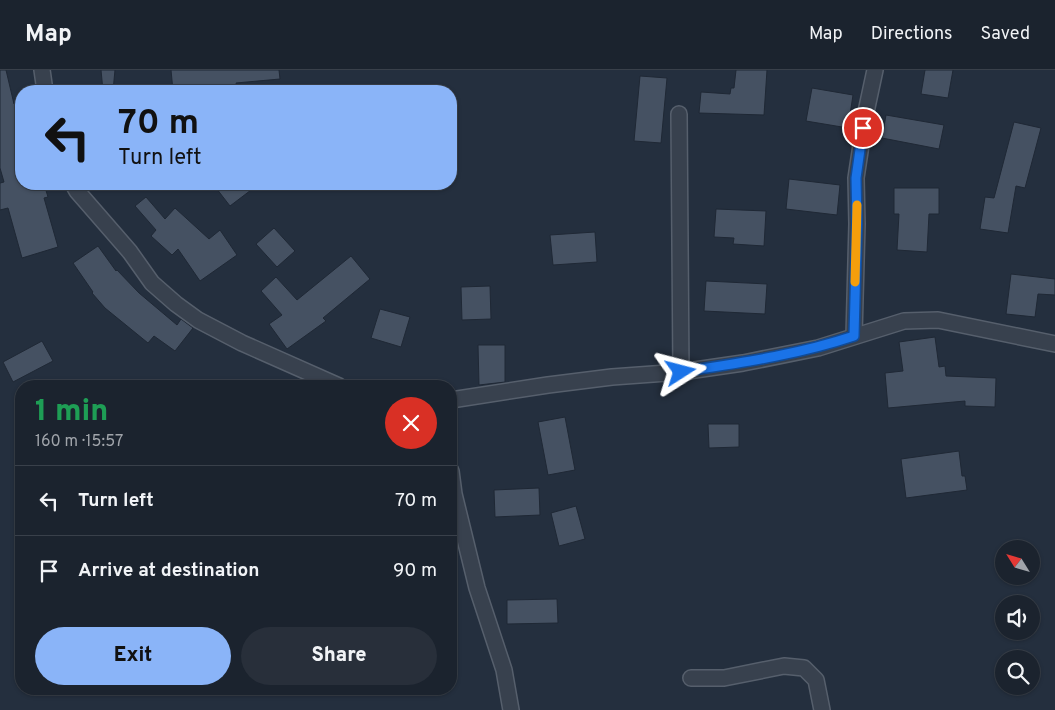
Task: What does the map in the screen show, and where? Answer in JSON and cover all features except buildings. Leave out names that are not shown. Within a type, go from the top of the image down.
[{"type":"street","points":[[42,70],[44,85]]},
{"type":"street","points":[[854,336],[857,224],[856,178],[874,70]]},
{"type":"street","points":[[679,114],[681,372]]},
{"type":"street","points":[[76,190],[130,252],[152,283],[176,304],[198,320],[242,343],[325,380]]},
{"type":"street","points":[[457,399],[612,377],[681,372],[743,363],[818,348],[904,321],[938,320],[1055,344]]},
{"type":"street","points":[[457,507],[474,579],[504,670],[511,710]]},
{"type":"street","points":[[691,678],[724,678],[784,666],[804,668],[816,680],[822,710]]},
{"type":"slow traffic","points":[[855,282],[857,205]]},
{"type":"route","points":[[681,372],[743,363],[818,348],[854,336],[857,224],[856,178],[863,128]]}]
